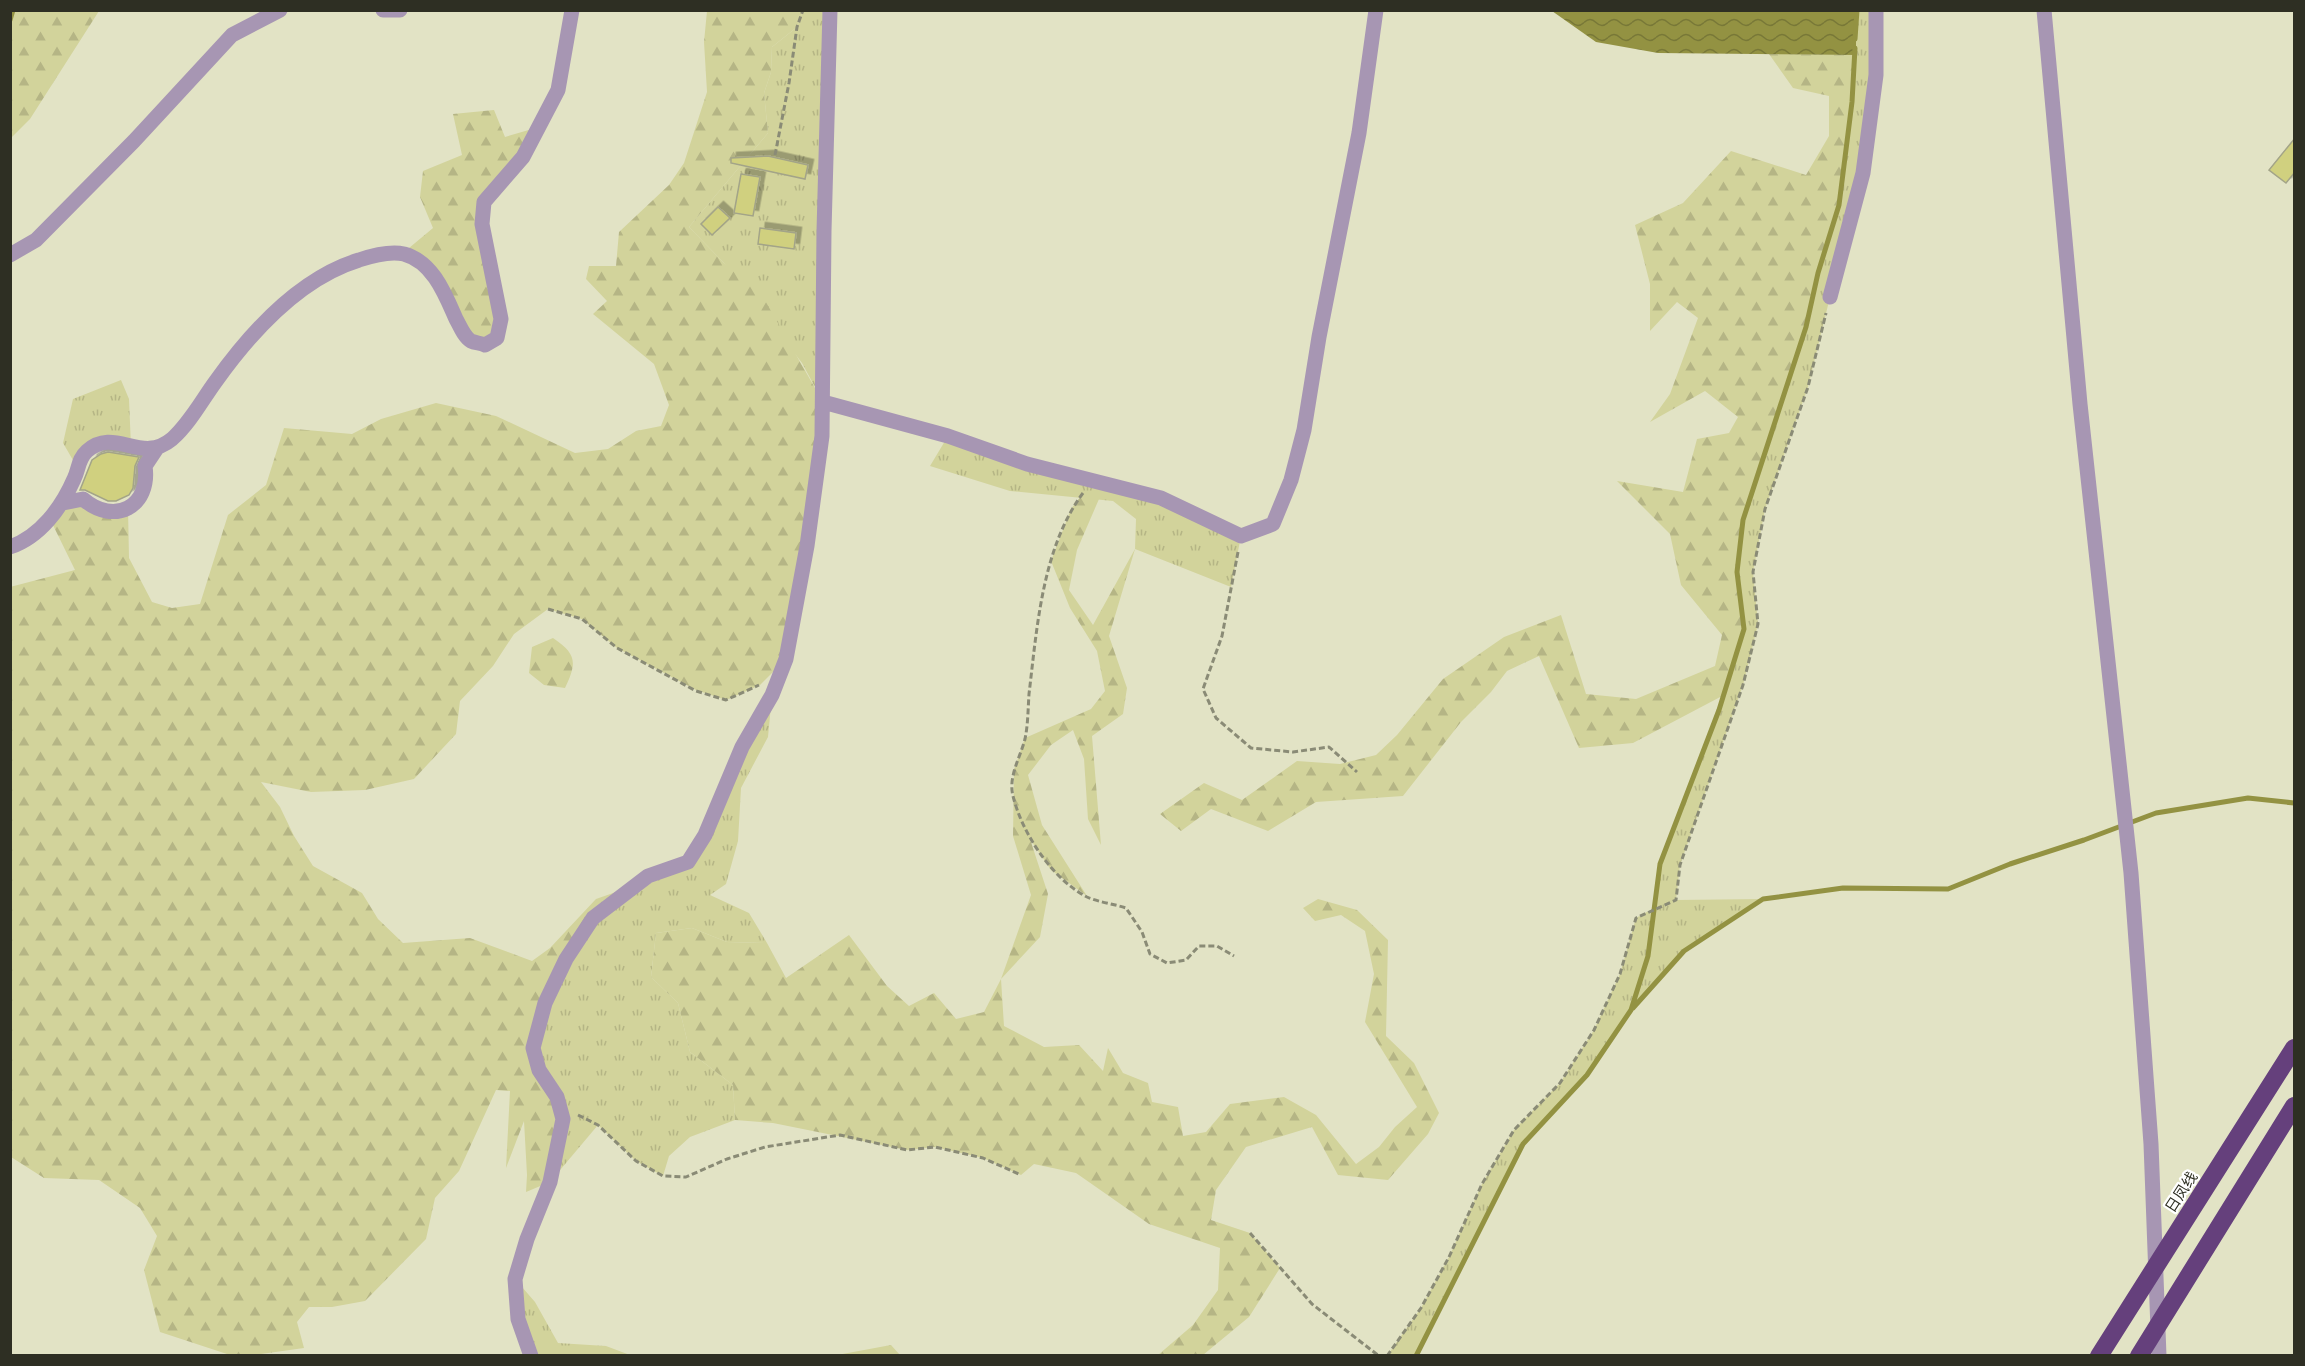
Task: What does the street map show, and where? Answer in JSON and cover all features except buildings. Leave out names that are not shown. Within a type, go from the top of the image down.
[{"type":"highway","name":"日凤线","points":[[2099,1356],[2295,1048]]},
{"type":"highway","points":[[2139,1356],[2295,1106]]},
{"type":"street","points":[[10,255],[36,240],[134,141],[232,35],[280,10]]},
{"type":"street","points":[[383,10],[400,10]]},
{"type":"street","points":[[63,503],[83,499],[104,512],[116,512],[138,501],[147,478],[146,466],[157,448],[172,438],[188,420],[218,378],[256,333],[300,290],[343,265],[365,258],[402,253],[418,260],[431,272],[442,288],[461,330],[471,341],[484,345],[497,338],[501,319],[482,224],[484,202],[523,157],[558,90],[572,10]]},
{"type":"street","points":[[531,1356],[518,1319],[515,1280],[526,1239],[550,1182],[563,1119],[557,1097],[539,1070],[533,1048],[544,1003],[566,959],[592,918],[648,876],[688,862],[705,835],[741,747],[772,695],[786,659],[816,488],[822,436],[824,231],[830,10]]},
{"type":"street","points":[[823,402],[948,436],[1028,464],[1161,498],[1241,536],[1274,524],[1291,480],[1304,430],[1319,337],[1359,133],[1376,10]]},
{"type":"street","points":[[1830,297],[1863,173],[1876,75],[1876,10]]},
{"type":"street","points":[[2043,10],[2080,404],[2131,873],[2151,1144],[2159,1356]]},
{"type":"street","points":[[10,547],[50,519],[63,503],[76,476],[81,458],[97,444],[120,442],[131,447],[157,448]]},
{"type":"path","points":[[775,155],[797,27],[803,10]]},
{"type":"path","points":[[1387,1356],[1421,1308],[1449,1257],[1482,1184],[1514,1130],[1560,1083],[1594,1030],[1620,974],[1636,918],[1676,900],[1680,865],[1743,685],[1758,624],[1753,572],[1765,509],[1808,387],[1830,297]]},
{"type":"path","points":[[1093,480],[1071,509],[1051,561],[1036,644],[1025,738],[1014,770],[1012,795],[1029,837],[1051,870],[1087,897],[1126,908],[1142,932],[1150,954],[1167,963],[1186,960],[1199,946],[1217,946],[1234,956]]},
{"type":"path","points":[[1241,536],[1222,636],[1203,689],[1216,718],[1251,748],[1293,752],[1329,747],[1357,772]]},
{"type":"path","points":[[548,609],[582,619],[617,648],[696,690],[726,700],[760,685],[786,659]]},
{"type":"path","points":[[560,1107],[598,1125],[636,1161],[663,1176],[686,1177],[727,1159],[765,1147],[840,1135],[908,1150],[934,1147],[983,1158],[1021,1175]]},
{"type":"path","points":[[1250,1233],[1312,1304],[1379,1356]]},
{"type":"green space","points":[[11,10],[99,11],[30,119],[11,138]]},
{"type":"green space","points":[[707,11],[803,11],[797,27],[772,47],[771,72],[764,93],[768,133],[689,227],[724,263],[763,297],[823,402],[786,659],[760,685],[726,700],[696,690],[617,648],[582,619],[548,609],[514,634],[493,666],[460,701],[456,734],[414,779],[365,790],[311,792],[261,782],[280,807],[294,836],[313,866],[362,893],[378,919],[403,943],[470,938],[532,961],[550,948],[596,899],[633,886],[593,918],[566,959],[533,1048],[563,1119],[550,1182],[526,1192],[524,1121],[506,1168],[510,1091],[496,1090],[459,1171],[435,1198],[426,1239],[365,1301],[332,1307],[309,1307],[297,1322],[304,1348],[254,1355],[230,1355],[160,1332],[144,1270],[157,1236],[140,1208],[99,1180],[44,1178],[11,1157],[10,587],[75,570],[50,519],[63,503],[128,508],[129,558],[152,602],[172,608],[200,604],[228,515],[266,485],[284,428],[352,434],[381,419],[436,403],[496,416],[575,453],[608,449],[636,431],[661,426],[669,405],[654,364],[593,314],[607,301],[586,279],[589,266],[616,266],[619,232],[669,185],[684,163],[707,92],[704,42]]},
{"type":"green space","points":[[803,11],[830,11],[823,402],[802,363],[724,263],[689,227],[768,133],[764,93],[771,72],[772,47],[797,27]]},
{"type":"green space","points":[[1856,11],[1876,11],[1876,75],[1830,297],[1808,387],[1765,509],[1753,572],[1758,624],[1743,685],[1680,865],[1676,900],[1763,899],[1684,951],[1631,1010],[1587,1075],[1523,1144],[1416,1355],[1387,1356],[1421,1308],[1449,1257],[1482,1184],[1514,1130],[1560,1083],[1594,1030],[1620,974],[1636,918],[1654,908],[1660,864],[1719,710],[1744,629],[1737,572],[1743,520],[1806,327],[1852,102]]},
{"type":"green space","points":[[1769,54],[1856,55],[1839,205],[1818,273],[1806,327],[1743,520],[1737,572],[1744,629],[1724,695],[1633,743],[1579,748],[1539,656],[1507,671],[1491,692],[1461,722],[1403,796],[1316,802],[1268,831],[1211,809],[1181,831],[1160,814],[1204,783],[1242,800],[1297,761],[1340,764],[1376,755],[1397,735],[1443,679],[1504,637],[1561,615],[1586,694],[1636,699],[1715,666],[1722,635],[1681,585],[1670,534],[1617,481],[1683,492],[1697,439],[1729,433],[1738,417],[1705,391],[1650,422],[1670,394],[1698,318],[1677,302],[1650,331],[1650,284],[1635,225],[1683,203],[1731,151],[1806,175],[1829,136],[1829,96],[1793,88]]},
{"type":"green space","points":[[494,110],[505,137],[539,127],[484,202],[497,338],[471,341],[442,288],[403,253],[433,228],[420,197],[423,171],[462,155],[453,114]]},
{"type":"green space","points":[[121,380],[129,399],[131,447],[108,442],[77,467],[63,443],[73,399]]},
{"type":"green space","points":[[948,436],[1103,482],[1241,536],[1231,587],[1135,549],[1136,519],[1113,501],[1010,491],[930,466]]},
{"type":"green space","points":[[1081,496],[1099,499],[1077,550],[1069,590],[1093,625],[1135,549],[1109,636],[1127,688],[1123,714],[1092,736],[1101,845],[1088,819],[1084,759],[1073,730],[1051,745],[1028,775],[1042,825],[1087,896],[1051,870],[1030,839],[1048,894],[1040,937],[1001,979],[1031,895],[1013,836],[1014,770],[1025,738],[1091,709],[1105,691],[1097,651],[1070,608],[1051,561],[1071,509]]},
{"type":"green space","points":[[553,638],[571,654],[572,672],[565,688],[544,685],[529,673],[532,647]]},
{"type":"green space","points":[[772,695],[768,737],[741,788],[738,841],[726,884],[710,895],[749,913],[767,943],[727,942],[692,928],[656,933],[651,977],[678,1003],[690,1052],[733,1085],[735,1120],[690,1137],[669,1156],[663,1176],[636,1161],[598,1125],[550,1182],[533,1048],[545,1003],[593,918],[633,886],[688,862]]},
{"type":"green space","points":[[1318,899],[1357,910],[1388,940],[1386,1036],[1414,1063],[1439,1113],[1428,1134],[1388,1180],[1338,1175],[1312,1127],[1246,1147],[1216,1190],[1211,1220],[1250,1233],[1280,1268],[1249,1317],[1203,1355],[1158,1355],[1193,1325],[1218,1290],[1220,1248],[1149,1224],[1076,1173],[1034,1164],[1021,1175],[983,1158],[935,1147],[907,1150],[773,1123],[735,1120],[733,1085],[690,1052],[678,1003],[651,977],[656,933],[692,928],[727,942],[767,943],[786,978],[849,935],[887,986],[909,1006],[934,993],[956,1019],[984,1012],[1001,979],[1004,1026],[1044,1047],[1079,1045],[1103,1071],[1108,1048],[1123,1073],[1148,1083],[1152,1102],[1178,1107],[1183,1136],[1206,1132],[1230,1104],[1284,1097],[1316,1115],[1356,1164],[1379,1147],[1395,1127],[1417,1107],[1365,1022],[1374,974],[1365,931],[1341,915],[1315,921],[1303,908]]},
{"type":"green space","points":[[515,1279],[535,1302],[558,1343],[606,1346],[630,1355],[531,1355]]},
{"type":"green space","points":[[891,1345],[900,1355],[837,1355]]},
{"type":"water","points":[[1552,11],[1856,11],[1856,55],[1658,53],[1596,42]]},
{"type":"waterway","points":[[10,20],[13,10]]},
{"type":"waterway","points":[[1855,39],[1857,10]]},
{"type":"waterway","points":[[1416,1356],[1523,1144],[1587,1075],[1631,1010],[1648,956],[1660,864],[1719,710],[1744,629],[1737,572],[1743,520],[1806,327],[1818,273],[1839,205],[1852,102],[1855,48]]},
{"type":"waterway","points":[[1633,1008],[1684,951],[1763,899],[1843,888],[1948,889],[2010,864],[2156,813],[2248,798],[2294,803]]}]
